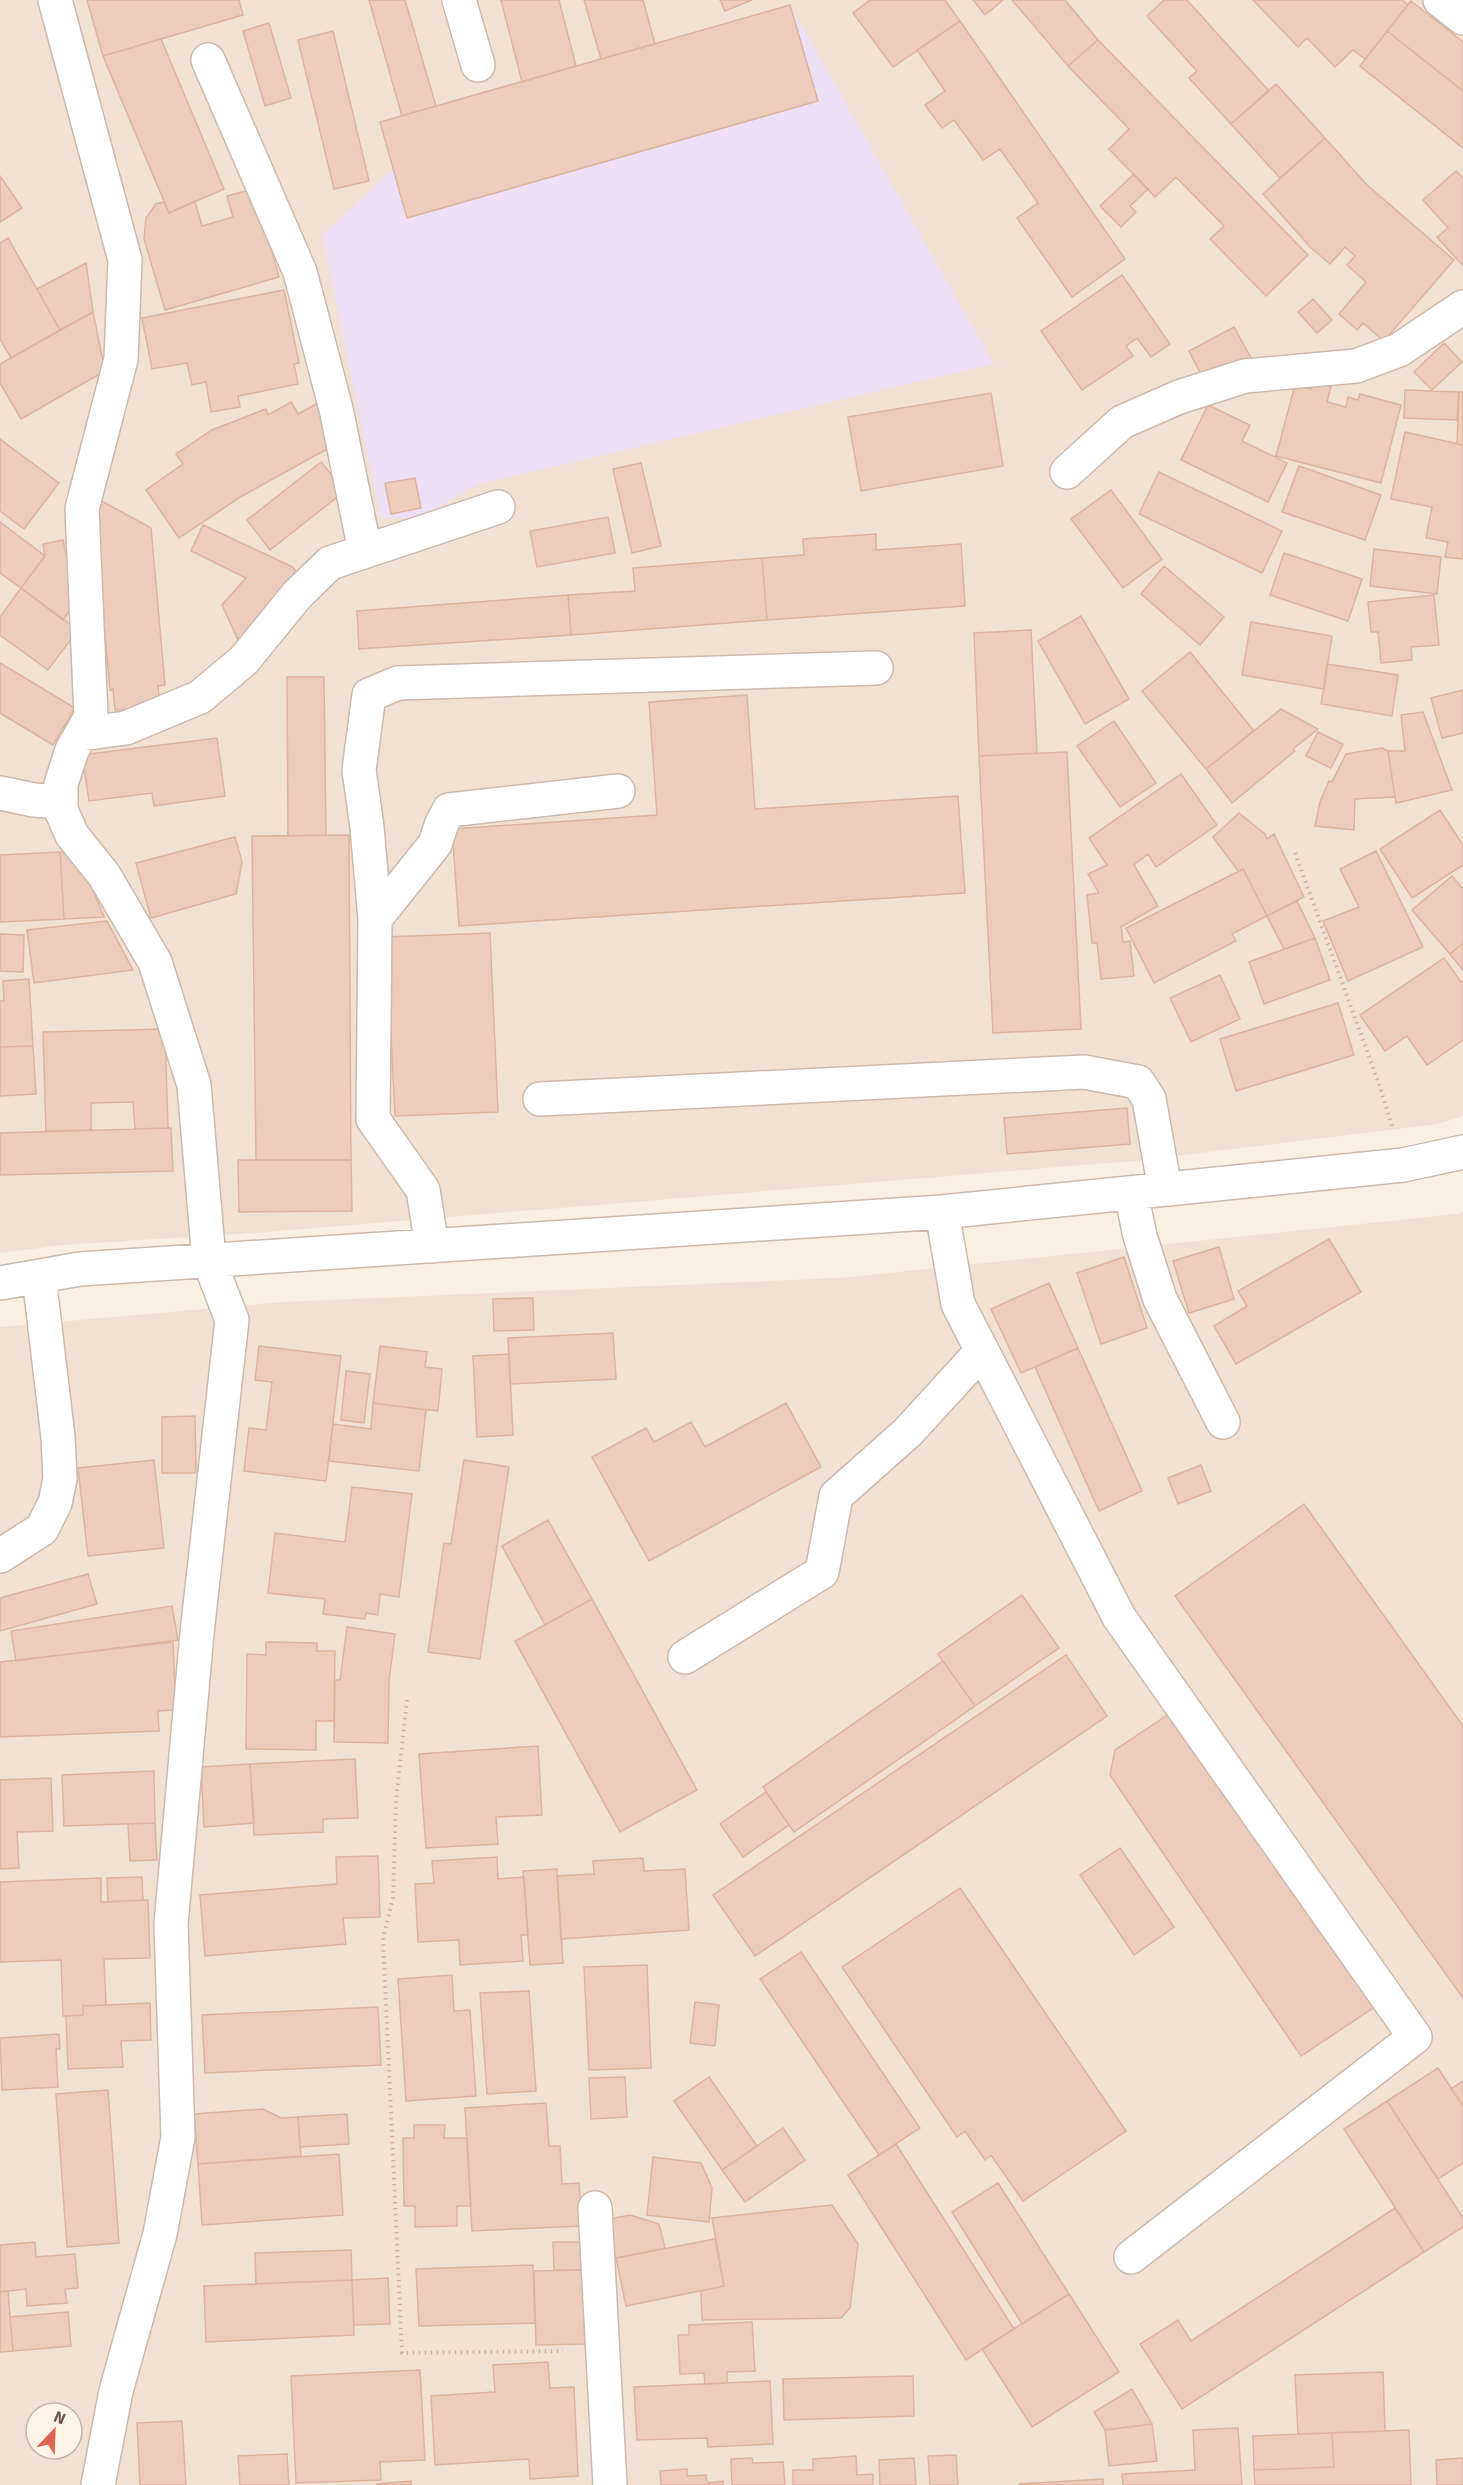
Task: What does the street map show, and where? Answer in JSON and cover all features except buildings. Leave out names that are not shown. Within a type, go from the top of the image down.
[{"type":"street","points":[[55,0],[125,260],[121,359],[82,509],[91,717],[72,750],[61,784],[62,810],[72,835],[104,875],[155,962],[159,973],[194,1085],[209,1260],[232,1320],[197,1633],[171,1924],[178,2137],[160,2234],[116,2391],[98,2485]]},
{"type":"street","points":[[459,0],[478,65]]},
{"type":"street","points":[[1440,0],[1463,18]]},
{"type":"street","points":[[208,60],[300,272],[336,409],[365,551]]},
{"type":"street","points":[[1066,472],[1122,423],[1179,397],[1245,376],[1356,366],[1399,350],[1463,307]]},
{"type":"street","points":[[81,734],[126,728],[200,697],[244,660],[297,595],[330,563],[498,507]]},
{"type":"street","points":[[432,1246],[423,1190],[373,1119],[375,919],[367,827],[359,770],[369,695],[398,683],[876,668]]},
{"type":"street","points":[[375,919],[435,844],[449,810],[618,791]]},
{"type":"street","points":[[0,793],[34,800],[61,801]]},
{"type":"street","points":[[540,1099],[1084,1072],[1138,1082],[1149,1098],[1165,1189]]},
{"type":"street","points":[[0,1283],[80,1269],[942,1212],[1403,1164],[1463,1152]]},
{"type":"street","points":[[1131,1192],[1140,1236],[1160,1299],[1223,1422]]},
{"type":"street","points":[[942,1212],[958,1304],[1119,1617],[1415,2037],[1131,2257]]},
{"type":"street","points":[[0,1556],[42,1529],[55,1503],[60,1479],[58,1437],[39,1277]]},
{"type":"street","points":[[685,1657],[822,1572],[836,1496],[908,1432],[982,1351]]},
{"type":"street","points":[[595,2208],[610,2485]]},
{"type":"path","points":[[1295,853],[1379,1084],[1403,1164]]},
{"type":"path","points":[[406,1700],[396,1801],[393,1898],[383,1938],[402,2353],[603,2350]]},
{"type":"shaded area","points":[[0,0],[1463,0],[1463,1116],[1438,1124],[1133,1161],[253,1233],[63,1245],[0,1253]]},
{"type":"shaded area","points":[[790,5],[994,364],[479,484],[418,518],[381,518],[322,236],[393,169],[380,122]]},
{"type":"shaded area","points":[[1463,1212],[1463,2485],[0,2485],[0,1327],[283,1302],[840,1278]]}]
